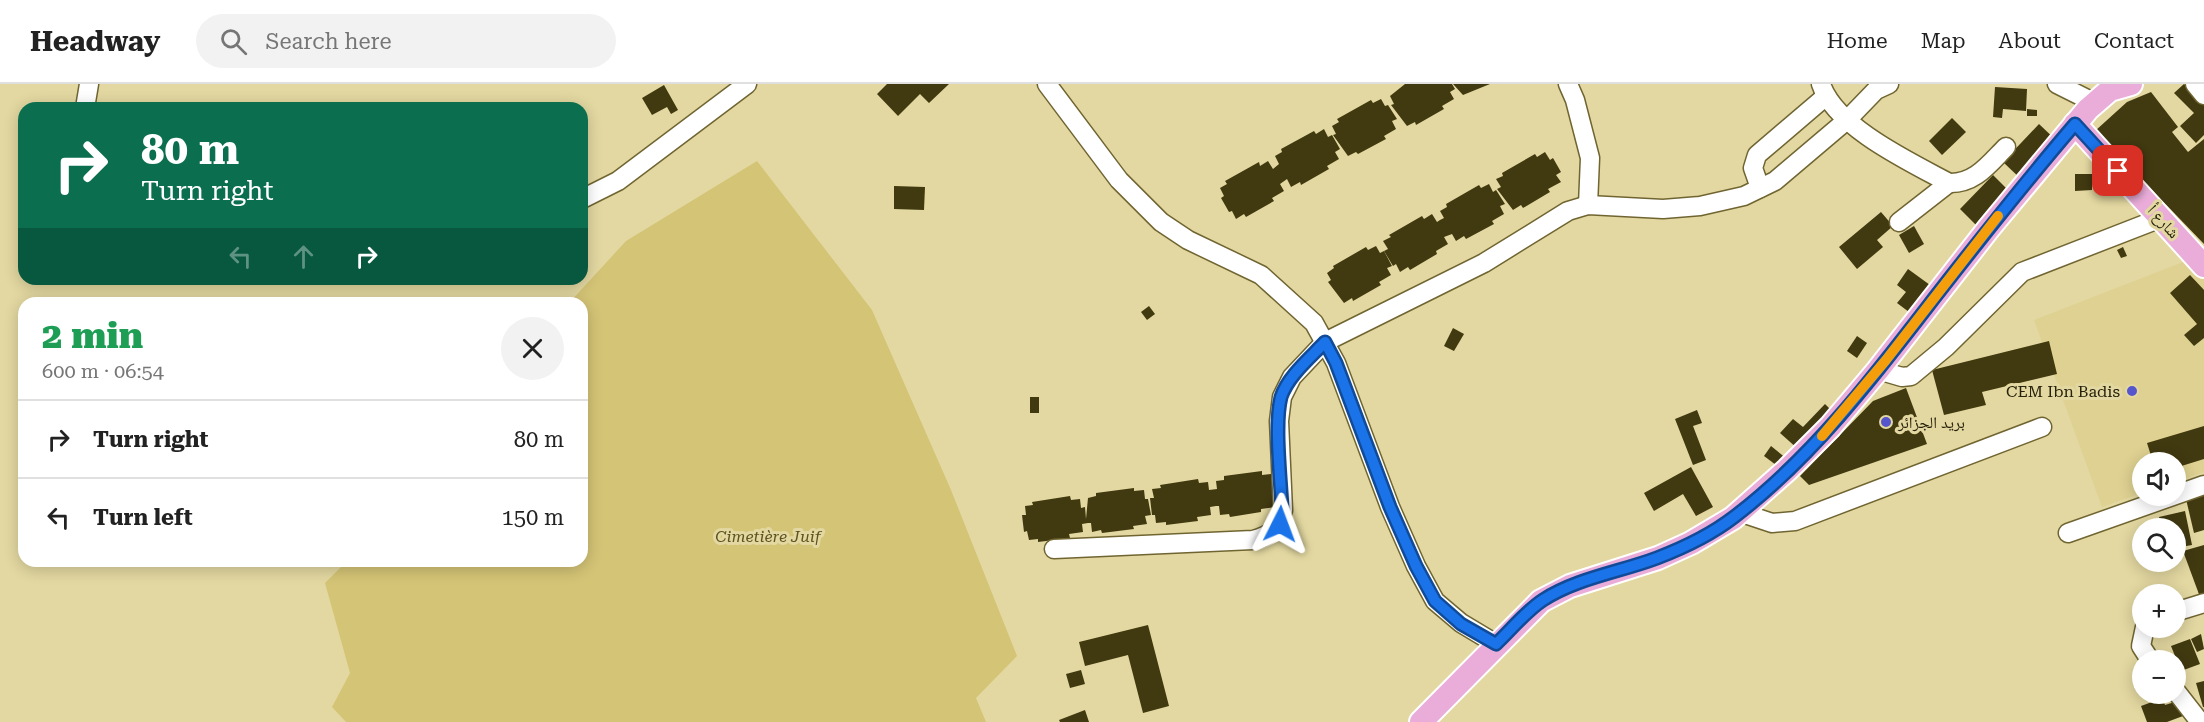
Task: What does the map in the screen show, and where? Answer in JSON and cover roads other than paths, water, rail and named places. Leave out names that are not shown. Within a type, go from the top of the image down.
[{"type":"main road","points":[[1420,722],[1450,695],[1496,644],[1542,601],[1570,586],[1666,554],[1691,543],[1739,513],[1787,471],[1830,427],[1878,370],[1989,228],[2075,124],[2110,90],[2131,84]]},
{"type":"main road","name":"شارع أ","points":[[2075,124],[2203,263]]},
{"type":"street","points":[[86,102],[89,84]]},
{"type":"street","points":[[588,196],[618,181],[747,84]]},
{"type":"street","points":[[1047,84],[1119,180],[1161,222],[1188,240],[1261,275],[1314,323],[1336,363],[1390,507],[1416,566],[1435,601],[1461,624],[1496,644]]},
{"type":"street","points":[[1568,84],[1590,158],[1588,205]]},
{"type":"street","points":[[1054,549],[1253,540],[1268,536],[1280,524],[1282,510],[1279,421],[1281,397],[1292,377],[1325,342],[1484,263],[1568,212],[1588,205],[1663,208],[1700,206],[1744,196],[1775,181],[1847,120],[1876,90],[1889,84]]},
{"type":"street","points":[[2057,84],[2095,103]]},
{"type":"street","points":[[2195,84],[2204,95]]},
{"type":"street","points":[[1761,188],[1753,168],[1757,155],[1823,90],[1847,120],[1949,183],[1962,184],[1975,177],[2006,147]]},
{"type":"street","points":[[1899,222],[1949,183]]},
{"type":"street","points":[[1878,370],[1902,377],[1911,376],[1946,347],[2022,272],[2161,218]]},
{"type":"street","points":[[1739,513],[1772,523],[1795,521],[2042,427]]},
{"type":"street","points":[[2068,533],[2204,485]]},
{"type":"street","points":[[2186,609],[2204,603]]},
{"type":"street","points":[[2186,704],[2200,722]]},
{"type":"place","name":"CEM Ibn Badis","points":[[2132,391]]},
{"type":"place","name":"بريد الجزائر","points":[[1886,422]]},
{"type":"park label","name":"Cimetière Juif","points":[[768,536]]}]
